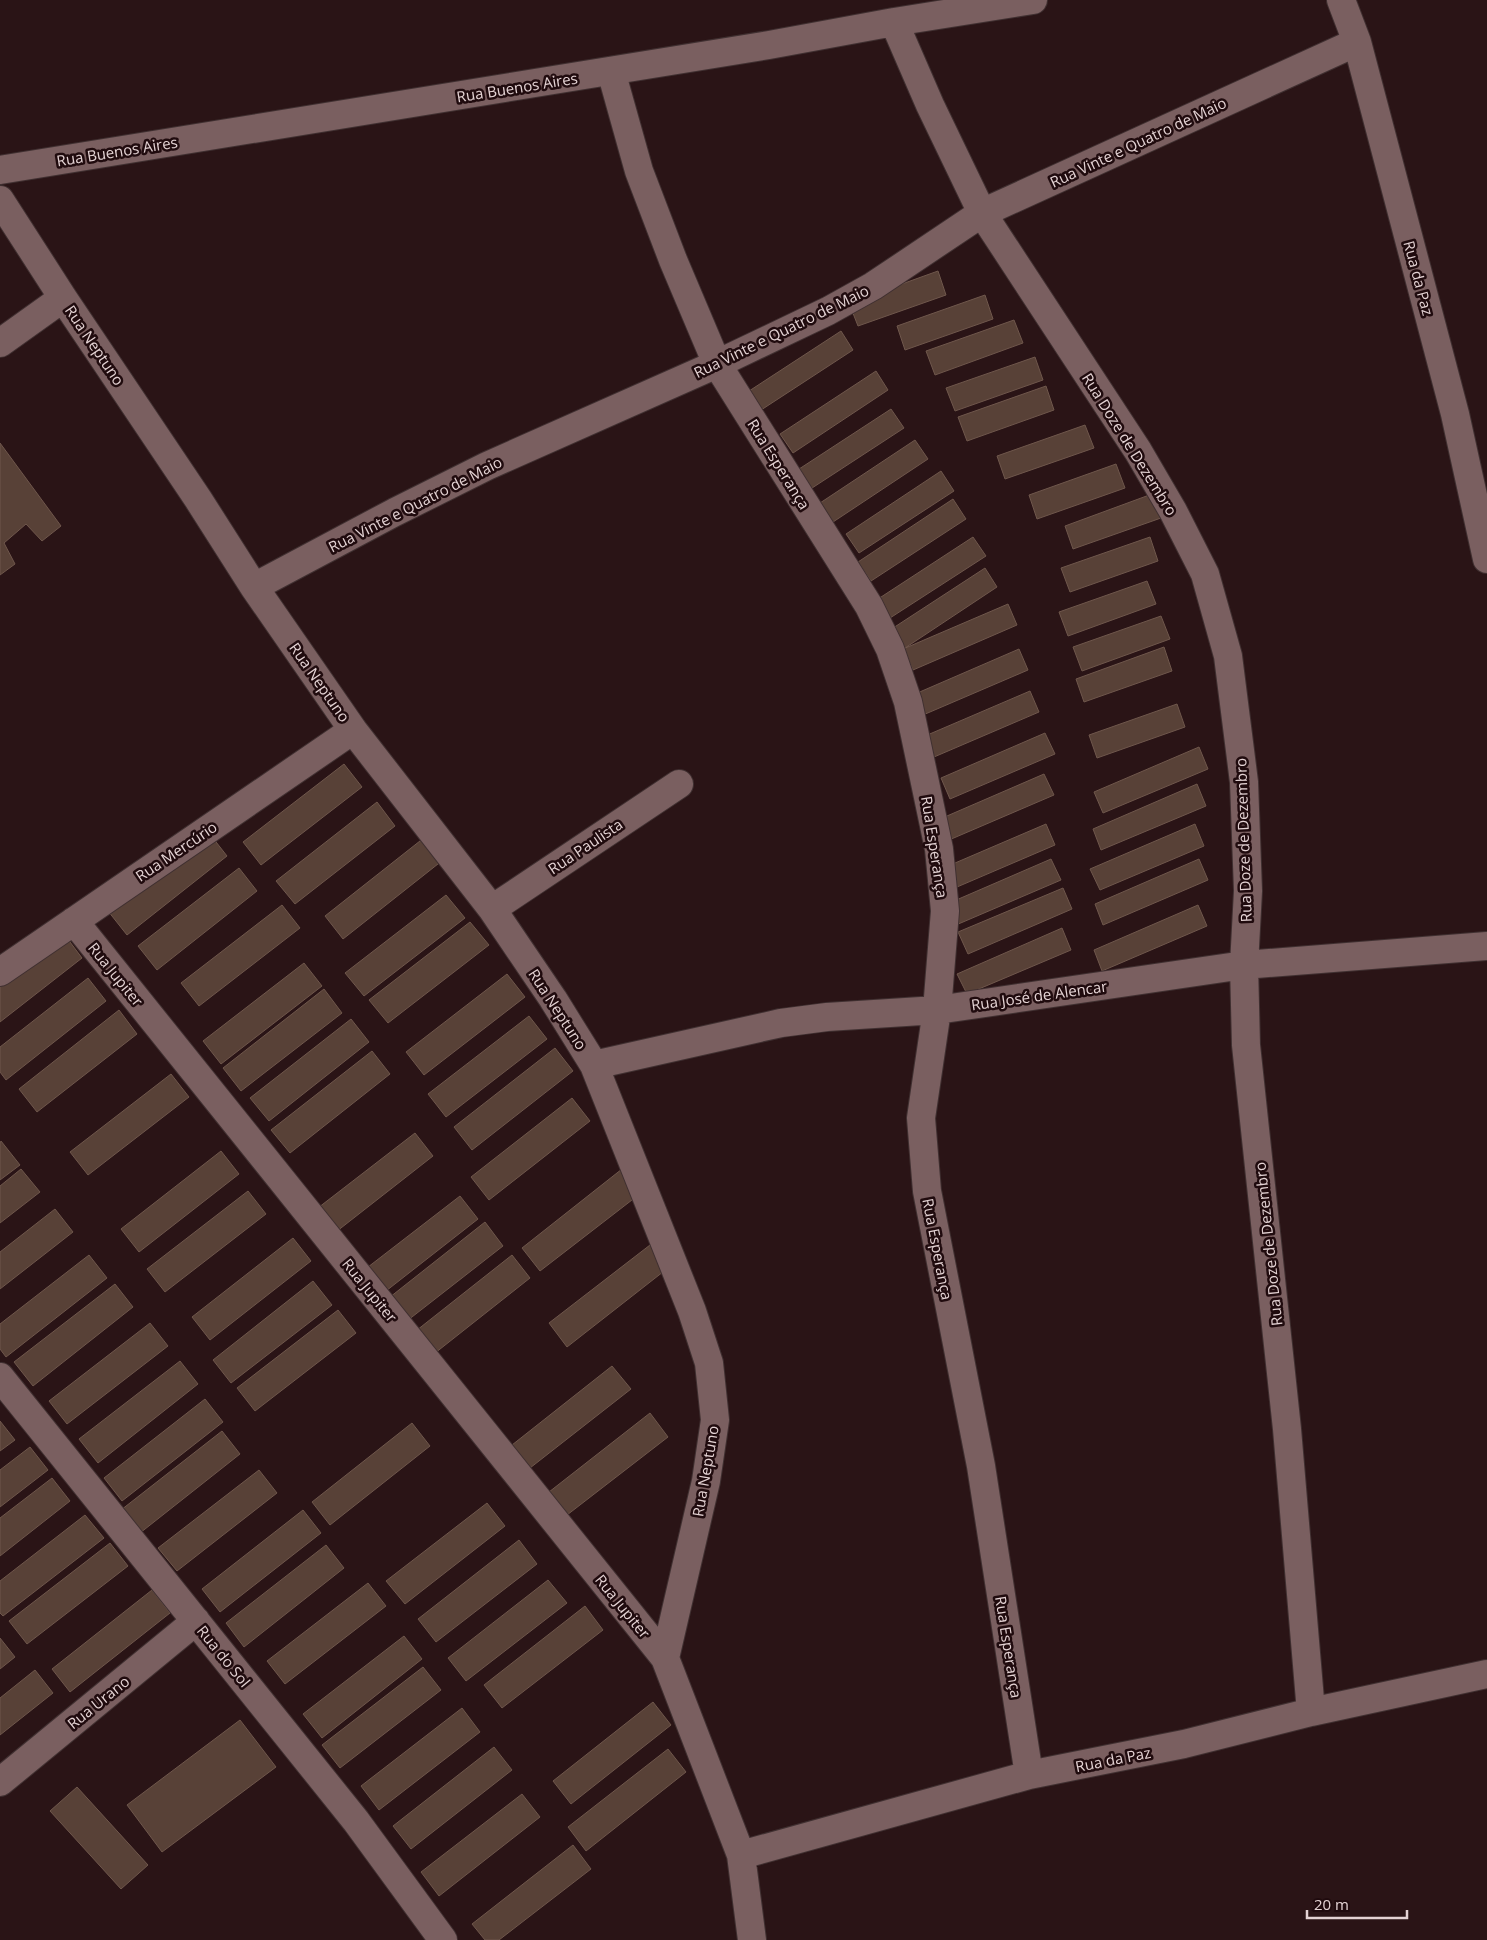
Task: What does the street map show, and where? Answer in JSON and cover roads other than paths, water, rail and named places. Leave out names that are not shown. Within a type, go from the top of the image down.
[{"type":"street","name":"Rua Buenos Aires","points":[[0,170],[769,46],[894,22],[1033,0]]},
{"type":"street","name":"Rua da Paz","points":[[1342,0],[1357,42],[1455,414],[1487,559]]},
{"type":"street","name":"Rua Doze de Dezembro","points":[[894,22],[930,105],[982,213],[1138,451],[1173,511],[1205,574],[1228,656],[1244,782],[1248,891],[1244,965],[1246,1045],[1287,1429],[1311,1712]]},
{"type":"street","name":"Rua Vinte e Quatro de Maio","points":[[254,587],[394,512],[487,466],[716,364],[828,311],[873,286],[982,213],[1357,42]]},
{"type":"street","name":"Rua Esperança","points":[[611,71],[639,171],[716,364],[869,606],[890,649],[908,702],[939,849],[945,911],[937,1010],[921,1118],[927,1191],[981,1466],[1029,1775]]},
{"type":"street","name":"Rua Neptuno","points":[[0,200],[254,587],[353,730],[492,909],[554,999],[594,1065],[692,1311],[709,1363],[715,1420],[706,1480],[665,1658]]},
{"type":"street","points":[[0,343],[63,298]]},
{"type":"street","name":"Rua Mercúrio","points":[[0,972],[353,730]]},
{"type":"street","name":"Rua Paulista","points":[[492,909],[679,784]]},
{"type":"street","name":"Rua Jupiter","points":[[74,921],[665,1658]]},
{"type":"street","name":"Rua José de Alencar","points":[[594,1065],[782,1023],[827,1017],[937,1010],[1244,965],[1487,946]]},
{"type":"street","name":"Rua do Sol","points":[[0,1377],[356,1821],[442,1940]]},
{"type":"street","name":"Rua Urano","points":[[0,1782],[196,1621]]},
{"type":"street","points":[[665,1658],[741,1855],[752,1940]]},
{"type":"street","name":"Rua da Paz","points":[[741,1855],[1029,1775],[1184,1744],[1311,1712],[1487,1674]]}]
